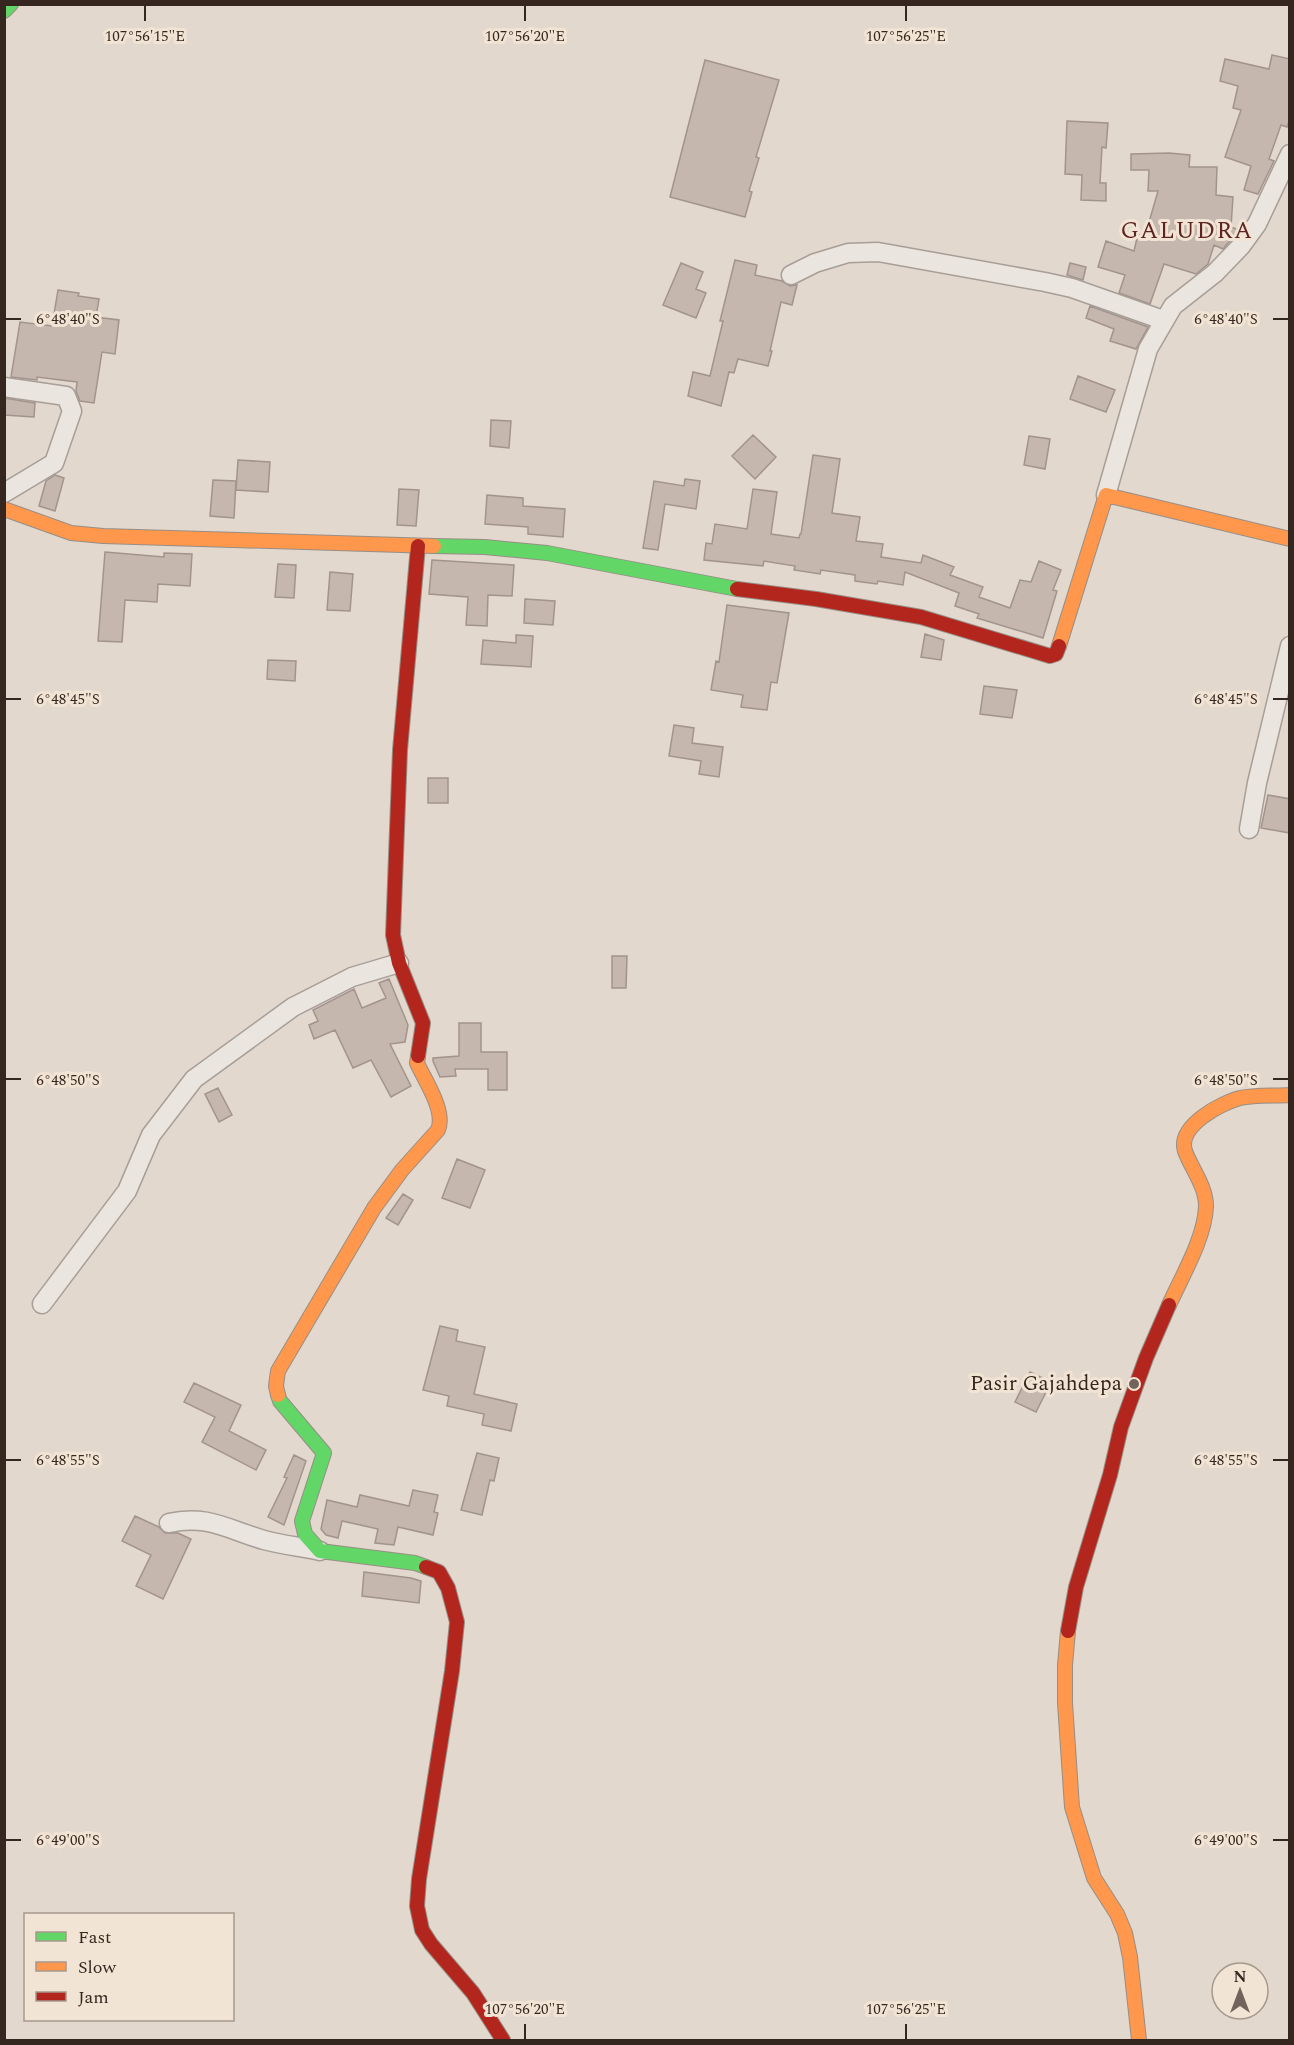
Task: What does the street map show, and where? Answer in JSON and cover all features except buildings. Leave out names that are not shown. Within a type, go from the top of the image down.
[{"type":"main road","points":[[4,11],[11,4]]},
{"type":"main road","points":[[4,509],[71,533],[103,536],[485,547],[547,553],[736,589],[921,616],[1050,656],[1056,654],[1063,638],[1107,495],[1290,539]]},
{"type":"main road","points":[[417,546],[400,750],[393,935],[399,963],[422,1020],[417,1063],[440,1112],[441,1123],[438,1130],[388,1187],[374,1208],[278,1371],[277,1392],[280,1401],[324,1453],[302,1521],[305,1534],[320,1551],[415,1563],[439,1572],[448,1588],[457,1622],[417,1906],[422,1930],[431,1944],[473,1993],[503,2040]]},
{"type":"main road","points":[[1139,2040],[1130,1957],[1125,1933],[1117,1914],[1094,1878],[1072,1807],[1065,1703],[1065,1665],[1069,1622],[1076,1587],[1110,1475],[1121,1427],[1146,1358],[1200,1235],[1206,1205],[1201,1185],[1185,1148],[1186,1134],[1216,1107],[1241,1098],[1290,1095]]},
{"type":"street","points":[[1107,495],[1148,349],[1163,320],[1173,306],[1215,273],[1241,246],[1257,224],[1290,154]]},
{"type":"street","points":[[791,275],[815,263],[848,253],[878,252],[1072,288],[1163,320]]},
{"type":"street","points":[[4,387],[66,396],[72,411],[54,463],[4,493]]},
{"type":"street","points":[[1249,829],[1257,783],[1287,667],[1290,645]]},
{"type":"street","points":[[42,1304],[127,1191],[151,1136],[194,1079],[293,1007],[352,977],[399,963]]},
{"type":"street","points":[[169,1523],[183,1519],[200,1519],[266,1540],[320,1551]]},
{"type":"traffic: fast","points":[[4,11],[11,4]]},
{"type":"traffic: fast","points":[[434,546],[485,547],[547,553],[737,589]]},
{"type":"traffic: fast","points":[[278,1395],[280,1401],[324,1453],[302,1521],[305,1534],[320,1551],[415,1563],[426,1567]]},
{"type":"traffic: slow","points":[[1059,646],[1106,495],[1290,539]]},
{"type":"traffic: slow","points":[[4,509],[71,533],[103,536],[434,546]]},
{"type":"traffic: slow","points":[[278,1395],[276,1386],[278,1371],[374,1208],[402,1170],[438,1130],[440,1122],[437,1105],[417,1063],[418,1056]]},
{"type":"traffic: slow","points":[[1169,1305],[1197,1244],[1205,1218],[1206,1206],[1201,1184],[1185,1151],[1184,1142],[1188,1133],[1202,1117],[1212,1110],[1240,1098],[1290,1095]]},
{"type":"traffic: slow","points":[[1068,1631],[1065,1703],[1072,1807],[1094,1878],[1117,1914],[1125,1933],[1130,1957],[1139,2040]]},
{"type":"traffic: jam","points":[[418,546],[400,750],[393,935],[399,963],[423,1023],[418,1056]]},
{"type":"traffic: jam","points":[[737,589],[816,599],[921,617],[1050,656],[1056,654],[1059,646]]},
{"type":"traffic: jam","points":[[1068,1631],[1076,1587],[1110,1475],[1121,1427],[1146,1358],[1169,1305]]},
{"type":"traffic: jam","points":[[426,1567],[439,1572],[448,1588],[457,1622],[452,1671],[419,1879],[417,1906],[422,1930],[431,1944],[473,1993],[503,2040]]},
{"type":"place","name":"Pasir Gajahdepa","points":[[1134,1384]]},
{"type":"district","name":"GALUDRA","points":[[1187,231]]}]
